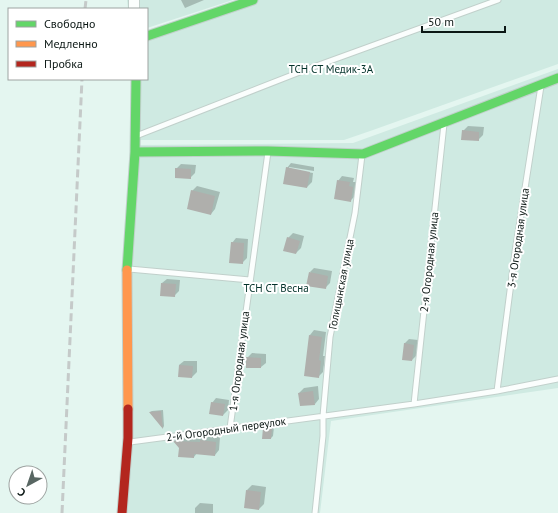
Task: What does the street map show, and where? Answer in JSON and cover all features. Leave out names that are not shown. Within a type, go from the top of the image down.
[{"type":"street","points":[[148,36],[253,0]]},
{"type":"street","points":[[135,152],[268,151],[362,154],[558,78]]},
{"type":"street","points":[[122,513],[128,442],[127,268],[135,152],[136,80]]},
{"type":"lane","points":[[135,137],[305,70],[498,0]]},
{"type":"lane","name":"3-я Огородная улица","points":[[497,392],[515,252],[542,84]]},
{"type":"lane","name":"2-я Огородная улица","points":[[414,404],[444,121]]},
{"type":"lane","name":"1-я Огородная улица","points":[[230,428],[268,151]]},
{"type":"lane","name":"Голицынская улица","points":[[316,513],[330,337],[355,213],[362,154]]},
{"type":"lane","points":[[127,268],[250,280]]},
{"type":"lane","name":"2-й Огородный переулок","points":[[128,442],[497,392],[558,378]]},
{"type":"green space","points":[[127,0],[233,0],[148,28],[148,8],[128,8]]},
{"type":"green space","name":"ТСН СТ Медик-3А","points":[[251,0],[558,0],[558,64],[344,140],[131,140],[131,80],[148,80],[148,36]]},
{"type":"green space","name":"ТСН СТ Весна","points":[[558,69],[558,388],[331,421],[320,513],[127,513],[131,261],[139,145],[353,143]]},
{"type":"building","points":[[462,130],[479,132],[479,141],[461,140]]},
{"type":"building","points":[[286,167],[310,172],[307,188],[283,184]]},
{"type":"building","points":[[175,168],[191,169],[191,179],[175,178]]},
{"type":"building","points":[[337,180],[350,182],[349,186],[353,187],[351,202],[334,199]]},
{"type":"building","points":[[191,190],[215,196],[211,215],[187,209]]},
{"type":"building","points":[[287,237],[300,241],[296,254],[283,251]]},
{"type":"building","points":[[231,242],[244,243],[243,264],[229,263]]},
{"type":"building","points":[[309,272],[328,276],[326,289],[306,286]]},
{"type":"building","points":[[161,283],[176,284],[175,297],[160,296]]},
{"type":"building","points":[[309,335],[322,337],[319,360],[321,361],[319,378],[304,376]]},
{"type":"building","points":[[404,343],[414,345],[412,361],[402,360]]},
{"type":"building","points":[[246,357],[261,358],[261,368],[246,368]]},
{"type":"building","points":[[179,365],[193,366],[192,378],[178,377]]},
{"type":"building","points":[[313,391],[315,405],[300,406],[298,393]]},
{"type":"building","points":[[211,402],[225,404],[223,416],[209,414]]},
{"type":"building","points":[[161,411],[163,429],[149,412]]},
{"type":"building","points":[[263,428],[272,429],[271,439],[262,439]]},
{"type":"building","points":[[200,440],[216,442],[215,456],[194,454],[194,458],[178,457],[179,448],[173,441],[200,442]]},
{"type":"building","points":[[246,490],[261,492],[259,510],[244,508]]},
{"type":"railway","points":[[85,8],[86,0]]},
{"type":"railway","points":[[62,513],[82,80]]},
{"type":"traffic: fast","points":[[148,36],[253,0]]},
{"type":"traffic: fast","points":[[135,152],[268,151],[363,154],[558,78]]},
{"type":"traffic: fast","points":[[127,270],[135,152],[136,80]]},
{"type":"traffic: slow","points":[[127,270],[128,409]]},
{"type":"traffic: jam","points":[[122,513],[128,438],[128,409]]}]
